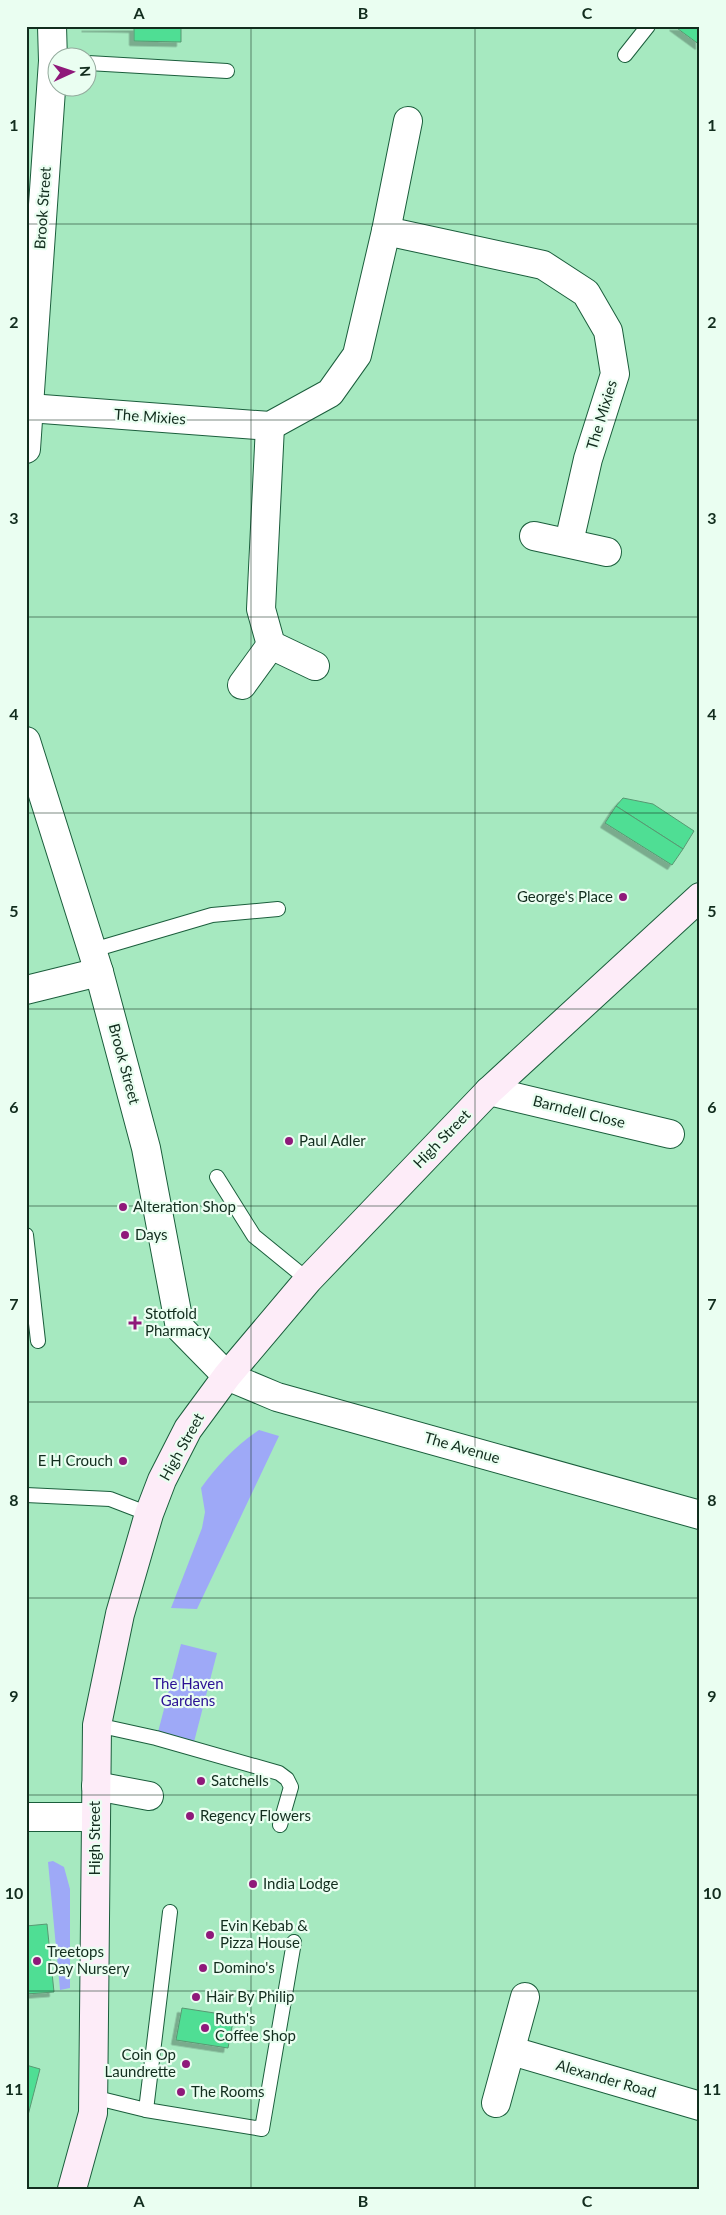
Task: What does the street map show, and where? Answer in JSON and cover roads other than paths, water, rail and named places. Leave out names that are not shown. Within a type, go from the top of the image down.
[{"type":"street","name":"Brook Street","points":[[52,26],[54,48]]},
{"type":"street","name":"Brook Street","points":[[26,449],[52,98]]},
{"type":"street","points":[[315,666],[271,645],[261,609],[270,426],[330,393],[358,355],[408,121]]},
{"type":"street","name":"The Mixies","points":[[386,231],[543,265],[586,293],[608,331],[615,374],[588,459],[569,542]]},
{"type":"street","name":"The Mixies","points":[[29,396],[270,426]]},
{"type":"street","points":[[534,536],[569,542],[607,552]]},
{"type":"street","points":[[242,685],[271,645]]},
{"type":"street","name":"Brook Street","points":[[26,741],[96,961],[146,1148],[180,1328],[227,1376]]},
{"type":"street","name":"High Street","points":[[72,2189],[93,2113],[97,1725],[120,1614],[162,1480],[188,1429],[227,1376],[308,1280],[489,1090],[700,898]]},
{"type":"street","points":[[26,990],[96,961]]},
{"type":"street","name":"Barndell Close","points":[[489,1090],[670,1134]]},
{"type":"street","name":"The Avenue","points":[[227,1376],[277,1397],[700,1515]]},
{"type":"street","points":[[96,1786],[149,1796]]},
{"type":"street","points":[[26,1817],[95,1817]]},
{"type":"street","points":[[496,2103],[512,2051],[525,1997]]},
{"type":"street","name":"Alexander Road","points":[[512,2051],[700,2106]]},
{"type":"lane","points":[[625,55],[648,26]]},
{"type":"lane","points":[[98,64],[227,71]]},
{"type":"lane","points":[[96,961],[212,915],[278,909]]},
{"type":"lane","points":[[217,1177],[254,1236],[308,1280]]},
{"type":"lane","points":[[26,1235],[38,1341]]},
{"type":"lane","points":[[26,1495],[110,1499],[150,1514]]},
{"type":"lane","points":[[97,1725],[156,1738],[279,1773],[287,1779],[291,1787],[280,1825]]},
{"type":"lane","points":[[146,2110],[170,1912]]},
{"type":"lane","points":[[93,2097],[146,2110],[262,2129],[294,1942]]},
{"type":"place","name":"George's Place","points":[[623,897]]},
{"type":"place","name":"Paul Adler","points":[[289,1141]]},
{"type":"place","name":"Alteration Shop","points":[[123,1207]]},
{"type":"place","name":"Days","points":[[125,1235]]},
{"type":"place","name":"Stotfold Pharmacy","points":[[135,1323]]},
{"type":"place","name":"E H Crouch","points":[[123,1461]]},
{"type":"place","name":"Satchells","points":[[201,1781]]},
{"type":"place","name":"Regency Flowers","points":[[190,1816]]},
{"type":"place","name":"India Lodge","points":[[253,1884]]},
{"type":"place","name":"Evin Kebab & Pizza House","points":[[210,1935]]},
{"type":"place","name":"Treetops Day Nursery","points":[[37,1961]]},
{"type":"place","name":"Domino's","points":[[203,1968]]},
{"type":"place","name":"Hair By Philip","points":[[196,1997]]},
{"type":"place","name":"Ruth's Coffee Shop","points":[[205,2028]]},
{"type":"place","name":"Coin Op Laundrette","points":[[186,2064]]},
{"type":"place","name":"The Rooms","points":[[181,2092]]},
{"type":"park label","name":"The Haven Gardens","points":[[188,1692]]}]
